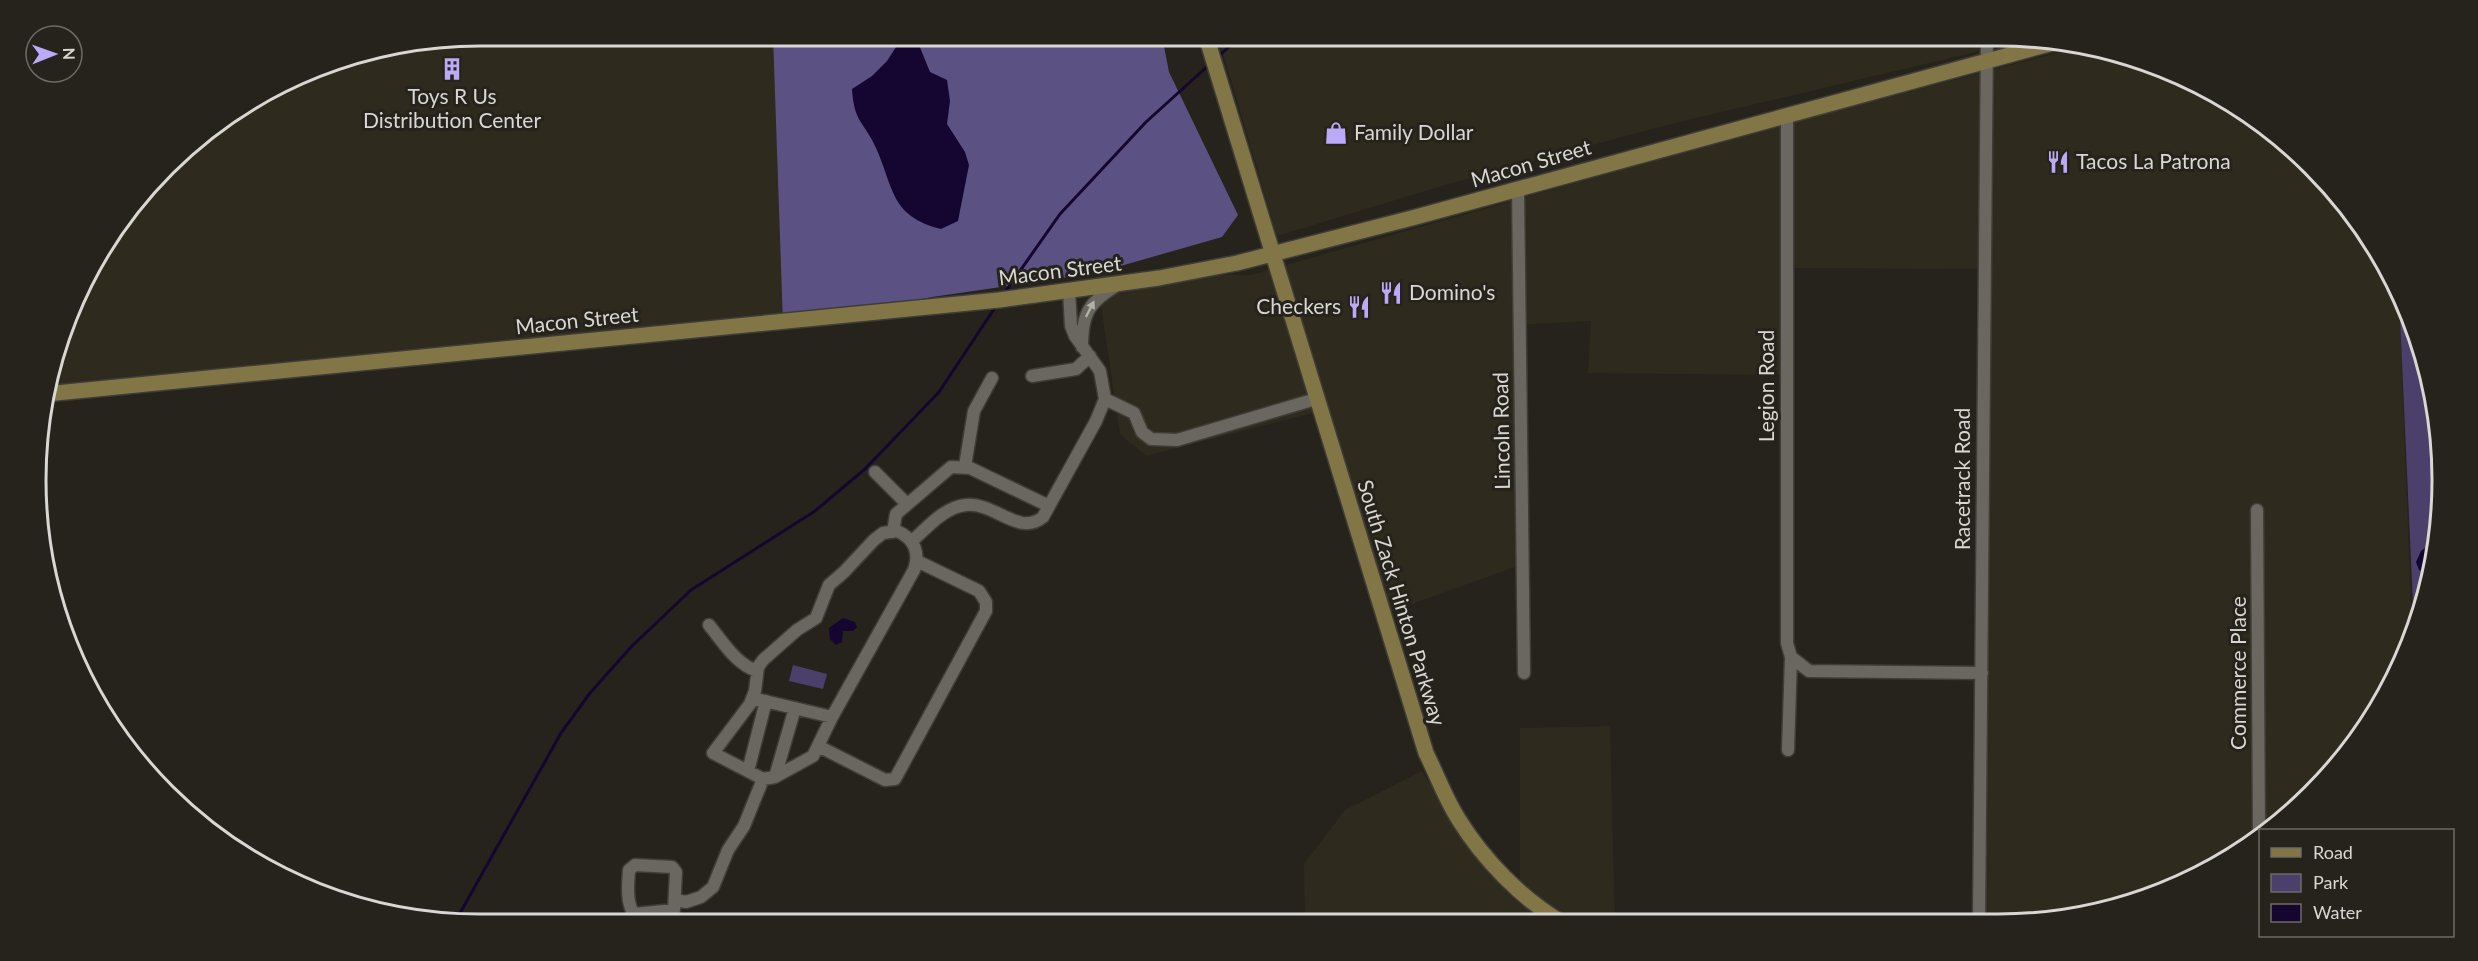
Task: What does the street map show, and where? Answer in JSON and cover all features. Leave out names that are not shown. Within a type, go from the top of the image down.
[{"type":"main road","name":"South Zack Hinton Parkway","points":[[1209,46],[1426,753],[1458,819],[1473,840],[1536,907],[1548,914]]},
{"type":"main road","name":"Macon Street","points":[[56,393],[988,301],[1118,285],[1176,275],[1272,254],[1518,190],[2034,48]]},
{"type":"street","name":"Racetrack Road","points":[[1979,914],[1986,46]]},
{"type":"street","name":"Legion Road","points":[[1787,115],[1786,643],[1791,657],[1788,750]]},
{"type":"street","name":"Lincoln Road","points":[[1518,190],[1524,673]]},
{"type":"street","points":[[1032,376],[1076,369],[1086,351],[1084,324],[1090,305],[1096,297],[1118,285]]},
{"type":"street","points":[[912,541],[944,513],[965,505],[980,505],[1026,525],[1035,524],[1043,517],[1105,399],[1100,371],[1071,326],[1069,291]]},
{"type":"street","points":[[965,466],[974,411],[992,378]]},
{"type":"street","points":[[1105,399],[1134,413],[1142,432],[1151,439],[1177,440],[1316,399]]},
{"type":"street","points":[[893,532],[896,514],[951,466],[965,466],[1049,506]]},
{"type":"street","points":[[875,472],[908,504]]},
{"type":"street","name":"Commerce Place","points":[[2257,510],[2259,827]]},
{"type":"street","points":[[883,533],[904,534],[912,541],[917,561],[900,598],[832,717],[813,756],[769,778],[748,771],[713,753],[752,698],[757,671],[763,660],[797,630],[816,618],[829,585],[883,533]]},
{"type":"street","points":[[818,746],[885,780],[895,779],[986,611],[986,602],[979,591],[917,561]]},
{"type":"street","points":[[709,625],[737,659],[747,668],[757,671]]},
{"type":"street","points":[[1791,657],[1809,671],[1982,674]]},
{"type":"street","points":[[752,698],[832,717]]},
{"type":"street","points":[[748,771],[766,701]]},
{"type":"street","points":[[676,900],[686,902],[701,897],[713,887],[728,850],[744,826],[769,778],[795,708]]},
{"type":"street","points":[[635,865],[672,867],[676,872],[676,900],[674,910],[669,913],[634,914],[630,908],[629,870],[635,865]]},
{"type":"shaded area","points":[[773,46],[783,325],[56,392],[61,368],[80,314],[105,263],[136,216],[154,194],[194,154],[216,136],[263,105],[314,80],[368,61],[452,47]]},
{"type":"shaded area","points":[[773,46],[1164,46],[1169,72],[1238,215],[1222,237],[1096,273],[932,297],[783,325]]},
{"type":"shaded area","points":[[1221,46],[2001,46],[1667,125],[1452,183],[1277,236]]},
{"type":"shaded area","points":[[2062,51],[2110,61],[2189,91],[2262,136],[2284,154],[2324,194],[2358,239],[2387,289],[2400,319],[2411,610],[2387,672],[2358,722],[2324,767],[2284,807],[2262,825],[2214,856],[2189,870],[2137,891],[2110,900],[2054,911],[2026,914],[1980,914],[1984,269],[1793,268],[1790,375],[1588,373],[1591,321],[1517,325],[1518,566],[1378,616],[1320,411],[1146,456],[1120,434],[1096,273],[1251,275],[1684,152]]},
{"type":"shaded area","points":[[1610,726],[1615,914],[1305,914],[1304,864],[1345,810],[1422,771],[1481,864],[1520,891],[1520,728]]},
{"type":"green space","points":[[2400,320],[2417,368],[2431,452],[2431,509],[2428,537],[2413,605]]},
{"type":"green space","points":[[793,665],[827,674],[823,689],[789,681]]},
{"type":"water","points":[[897,46],[919,46],[930,72],[947,80],[950,101],[947,124],[965,152],[969,165],[958,221],[941,229],[912,216],[896,199],[872,139],[855,109],[852,89],[872,76],[887,61]]},
{"type":"water","points":[[2426,547],[2422,571],[2416,562],[2421,551]]},
{"type":"water","points":[[843,618],[855,622],[857,627],[853,631],[843,631],[842,642],[836,645],[830,639],[829,628]]},
{"type":"waterway","points":[[1217,58],[1230,46]]},
{"type":"waterway","points":[[1003,295],[1060,214],[1146,122],[1210,64]]},
{"type":"waterway","points":[[459,914],[561,733],[590,693],[632,646],[691,590],[815,511],[865,469],[939,392],[996,306]]},
{"type":"place","name":"Toys R Us Distribution Center","points":[[452,69]]},
{"type":"place","name":"Family Dollar","points":[[1336,133]]},
{"type":"place","name":"Tacos La Patrona","points":[[2058,162]]},
{"type":"place","name":"Domino's","points":[[1391,293]]},
{"type":"place","name":"Checkers","points":[[1359,307]]}]
